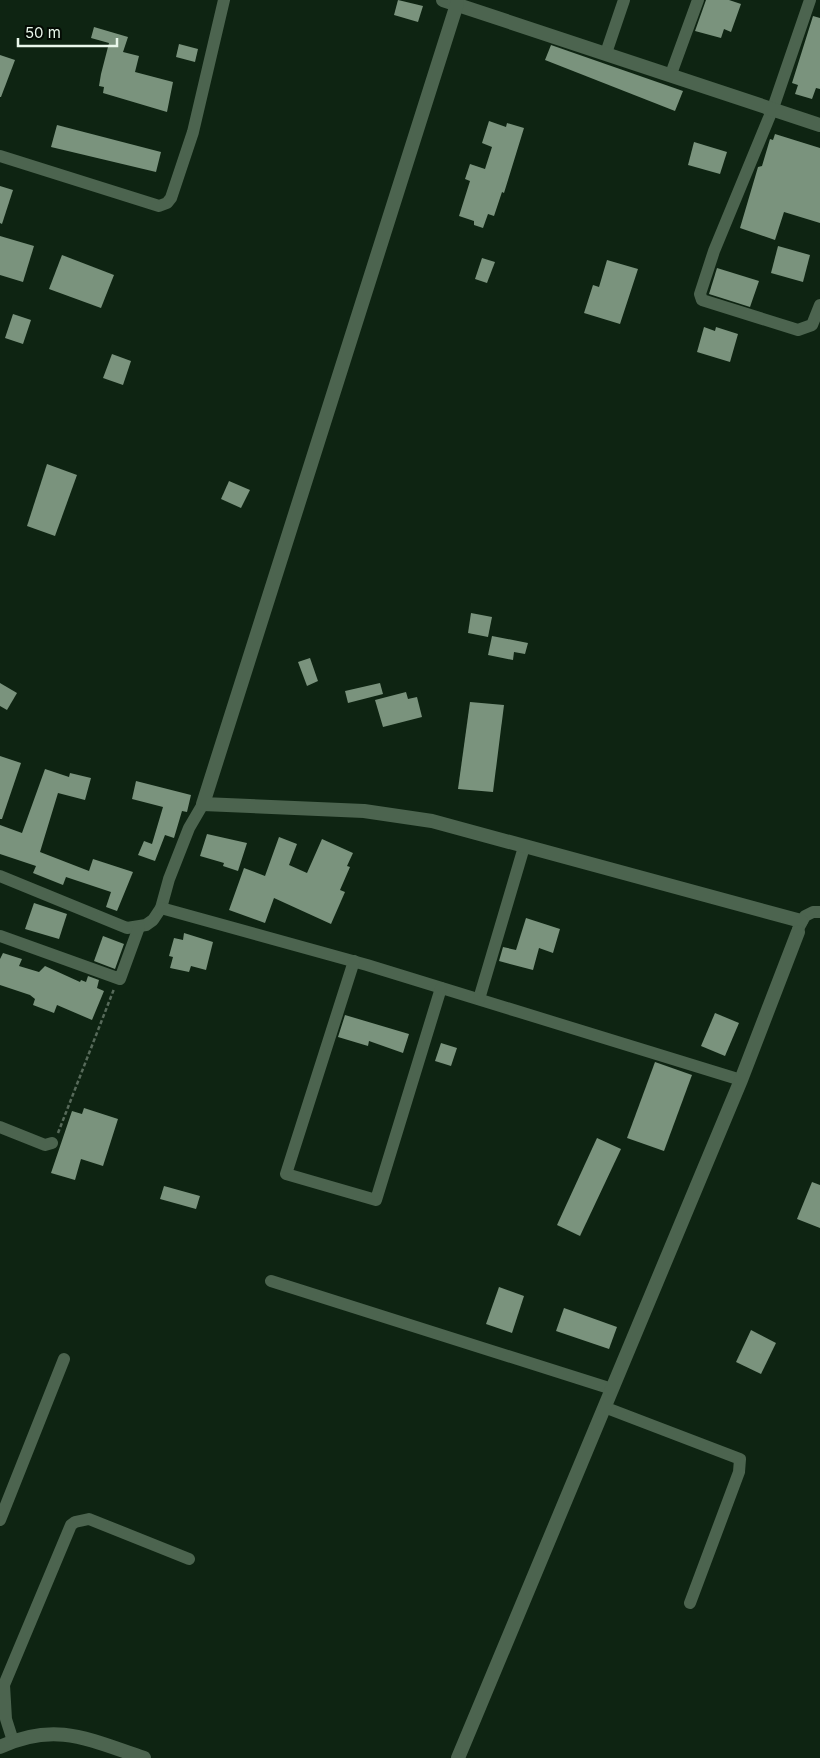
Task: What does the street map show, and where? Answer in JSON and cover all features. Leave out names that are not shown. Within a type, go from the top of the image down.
[{"type":"street","points":[[0,156],[159,206],[167,203],[171,198],[192,132],[224,0]]},
{"type":"street","points":[[606,53],[624,0]]},
{"type":"street","points":[[671,74],[698,0]]},
{"type":"street","points":[[820,4],[809,0],[773,108],[714,251],[700,298],[798,330],[812,325],[820,305]]},
{"type":"street","points":[[0,876],[128,928],[140,927],[153,920],[161,908],[189,828],[203,804],[450,2],[820,125]]},
{"type":"street","points":[[203,804],[364,811],[432,821],[800,926]]},
{"type":"street","points":[[479,999],[524,847]]},
{"type":"street","points":[[161,908],[354,961],[741,1080]]},
{"type":"street","points":[[458,1758],[741,1080],[800,926],[808,913],[820,912]]},
{"type":"street","points":[[0,936],[120,979],[140,927]]},
{"type":"street","points":[[354,961],[286,1174],[376,1200],[440,988]]},
{"type":"street","points":[[0,1127],[46,1145],[52,1143]]},
{"type":"street","points":[[271,1281],[612,1389]]},
{"type":"street","points":[[0,1520],[64,1359]]},
{"type":"street","points":[[604,1407],[740,1459],[739,1472],[690,1603]]},
{"type":"street","points":[[13,1741],[6,1719],[4,1684],[71,1525],[75,1522],[88,1520],[189,1559]]},
{"type":"street","points":[[0,1747],[13,1741],[48,1733],[68,1734],[144,1758]]},
{"type":"path","points":[[52,1143],[120,979]]},
{"type":"building","points":[[398,0],[423,6],[418,22],[394,15]]},
{"type":"building","points":[[706,0],[729,0],[741,4],[731,32],[724,29],[721,38],[695,31]]},
{"type":"building","points":[[813,16],[820,18],[820,89],[816,88],[812,99],[795,94],[798,85],[792,83]]},
{"type":"building","points":[[94,27],[128,37],[123,52],[139,56],[135,72],[173,82],[167,112],[103,93],[104,87],[99,86],[109,43],[91,38]]},
{"type":"building","points":[[179,44],[198,49],[195,62],[176,57]]},
{"type":"building","points":[[551,45],[683,91],[675,111],[545,60]]},
{"type":"building","points":[[0,55],[15,60],[1,97],[0,97]]},
{"type":"building","points":[[489,121],[506,127],[507,123],[524,128],[504,193],[502,192],[494,216],[488,214],[483,228],[474,225],[474,221],[459,216],[470,181],[465,179],[470,164],[485,169],[492,147],[482,143]]},
{"type":"building","points":[[57,125],[161,152],[156,172],[51,147]]},
{"type":"building","points":[[775,134],[820,148],[820,223],[784,212],[775,240],[740,228],[758,167],[762,166],[770,139],[773,140]]},
{"type":"building","points":[[694,142],[727,152],[720,174],[688,165]]},
{"type":"building","points":[[0,186],[13,190],[2,224],[0,223]]},
{"type":"building","points":[[0,236],[34,246],[23,282],[0,275]]},
{"type":"building","points":[[778,246],[810,255],[803,282],[771,273]]},
{"type":"building","points":[[62,255],[114,275],[101,308],[49,289]]},
{"type":"building","points":[[482,258],[495,262],[487,283],[475,279]]},
{"type":"building","points":[[607,260],[638,269],[620,324],[584,313],[593,285],[599,287]]},
{"type":"building","points":[[717,268],[759,281],[750,307],[709,294]]},
{"type":"building","points":[[13,314],[31,320],[23,344],[5,338]]},
{"type":"building","points":[[704,327],[715,331],[716,327],[738,334],[730,362],[697,352]]},
{"type":"building","points":[[112,354],[131,361],[123,385],[103,378]]},
{"type":"building","points":[[47,464],[77,475],[55,536],[27,526]]},
{"type":"building","points":[[229,481],[250,490],[241,508],[221,499]]},
{"type":"building","points":[[471,613],[492,617],[488,637],[468,633]]},
{"type":"building","points":[[492,636],[528,643],[525,654],[514,652],[513,660],[488,655]]},
{"type":"building","points":[[310,658],[318,681],[307,686],[298,662]]},
{"type":"building","points":[[0,683],[17,693],[7,710],[0,706]]},
{"type":"building","points":[[380,683],[383,694],[348,703],[345,691]]},
{"type":"building","points":[[406,692],[408,699],[417,697],[422,717],[383,727],[375,700]]},
{"type":"building","points":[[470,702],[504,705],[493,792],[458,789]]},
{"type":"building","points":[[0,756],[21,763],[2,819],[0,819]]},
{"type":"building","points":[[45,769],[69,777],[70,773],[91,778],[85,800],[58,793],[40,852],[89,871],[93,859],[133,872],[117,911],[106,907],[111,892],[66,877],[63,885],[33,873],[36,866],[0,854],[0,825],[22,833]]},
{"type":"building","points":[[136,781],[191,795],[187,812],[182,811],[174,838],[165,835],[155,861],[138,855],[144,841],[152,844],[163,807],[132,799]]},
{"type":"building","points":[[207,834],[247,843],[238,871],[223,866],[224,863],[200,856]]},
{"type":"building","points":[[279,837],[297,844],[289,865],[307,873],[322,839],[353,853],[347,866],[350,867],[340,890],[345,892],[331,924],[274,898],[265,923],[229,910],[244,868],[265,876]]},
{"type":"building","points":[[34,903],[67,914],[59,939],[25,929]]},
{"type":"building","points":[[526,918],[560,929],[553,953],[539,948],[533,970],[499,961],[503,947],[516,950]]},
{"type":"building","points":[[184,933],[213,942],[206,970],[191,966],[189,972],[170,968],[173,957],[169,956],[174,938],[183,940]]},
{"type":"building","points":[[103,936],[124,944],[115,969],[94,961]]},
{"type":"building","points":[[3,953],[22,959],[19,966],[39,972],[45,966],[80,982],[81,980],[86,982],[88,976],[99,980],[97,988],[104,991],[92,1020],[57,1005],[54,1013],[33,1005],[35,999],[30,995],[0,985],[0,959]]},
{"type":"building","points":[[715,1013],[739,1023],[725,1056],[701,1046]]},
{"type":"building","points":[[345,1015],[409,1034],[403,1053],[369,1041],[368,1046],[338,1037]]},
{"type":"building","points":[[441,1043],[457,1048],[451,1066],[435,1061]]},
{"type":"building","points":[[655,1062],[692,1075],[664,1151],[627,1138]]},
{"type":"building","points":[[84,1108],[118,1119],[103,1166],[81,1159],[75,1180],[51,1173],[72,1111],[82,1114]]},
{"type":"building","points":[[597,1138],[621,1149],[580,1236],[557,1225]]},
{"type":"building","points":[[812,1182],[820,1185],[820,1228],[797,1219]]},
{"type":"building","points":[[164,1186],[200,1196],[196,1209],[160,1199]]},
{"type":"building","points":[[499,1287],[524,1296],[512,1333],[486,1324]]},
{"type":"building","points":[[564,1308],[617,1327],[609,1349],[556,1331]]},
{"type":"building","points":[[751,1330],[776,1343],[761,1374],[736,1362]]}]
